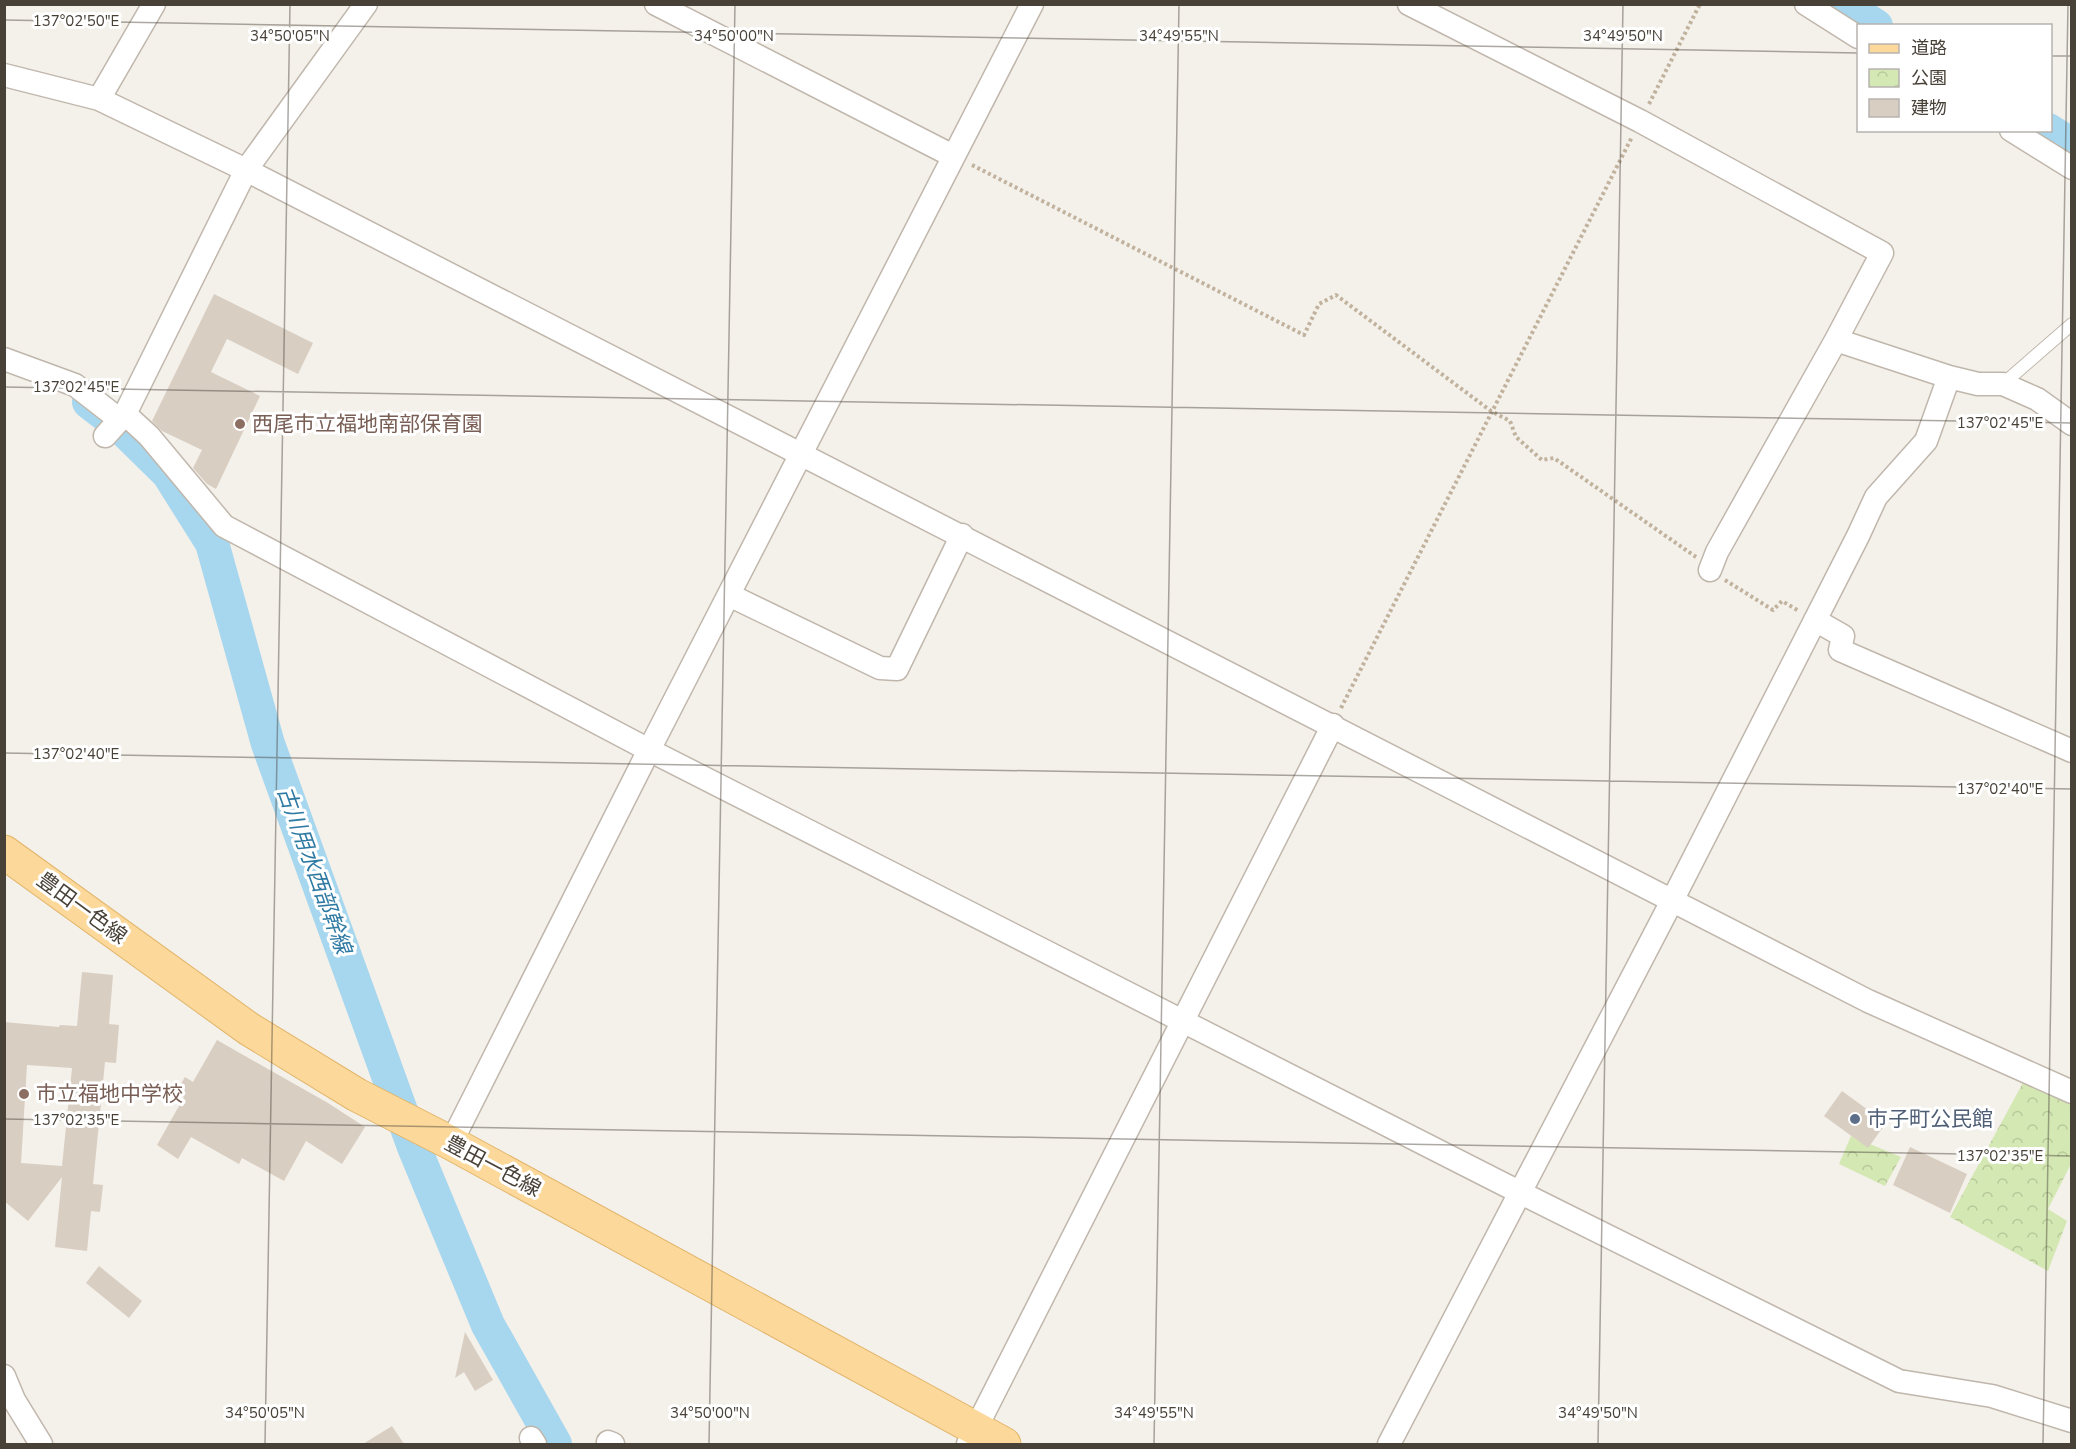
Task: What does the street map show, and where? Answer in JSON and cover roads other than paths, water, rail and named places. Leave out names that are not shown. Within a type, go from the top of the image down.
[{"type":"main road","name":"豊田一色線","points":[[4,852],[249,1029],[357,1095],[451,1143],[971,1436],[1004,1444]]},
{"type":"street","points":[[99,99],[154,4]]},
{"type":"street","points":[[117,423],[246,170],[366,4]]},
{"type":"street","points":[[656,4],[953,156]]},
{"type":"street","points":[[451,1143],[649,750],[1032,4]]},
{"type":"street","points":[[1409,4],[1640,121],[1882,253],[1717,552],[1710,570]]},
{"type":"street","points":[[1806,4],[1857,36]]},
{"type":"street","points":[[4,75],[99,99],[246,170],[1673,899],[1868,1001],[2072,1092]]},
{"type":"street","points":[[2014,132],[2072,168]]},
{"type":"street","points":[[1836,340],[1949,377],[1978,384],[2003,384],[2037,399],[2072,424]]},
{"type":"street","points":[[4,359],[75,384],[117,423],[149,436],[224,526],[649,750],[1521,1193],[1899,1381],[1992,1396],[2072,1421]]},
{"type":"street","points":[[1389,1444],[1673,899],[1876,497],[1926,441],[1949,377]]},
{"type":"street","points":[[729,595],[880,668],[897,669],[962,535]]},
{"type":"street","points":[[1815,620],[1843,636],[1840,650],[2072,751]]},
{"type":"street","points":[[971,1436],[1333,725]]},
{"type":"street","points":[[4,1376],[9,1404],[40,1444]]},
{"type":"lane","points":[[2003,384],[2072,324]]},
{"type":"waterway","points":[[1842,4],[1873,24]]},
{"type":"waterway","points":[[2051,132],[2072,145]]},
{"type":"waterway","name":"古川用水西部幹線","points":[[89,402],[119,425],[168,473],[212,543],[268,744],[414,1147],[488,1325],[555,1444]]},
{"type":"place","name":"西尾市立福地南部保育園","points":[[240,424]]},
{"type":"place","name":"市立福地中学校","points":[[24,1094]]},
{"type":"place","name":"市子町公民館","points":[[1855,1119]]}]
